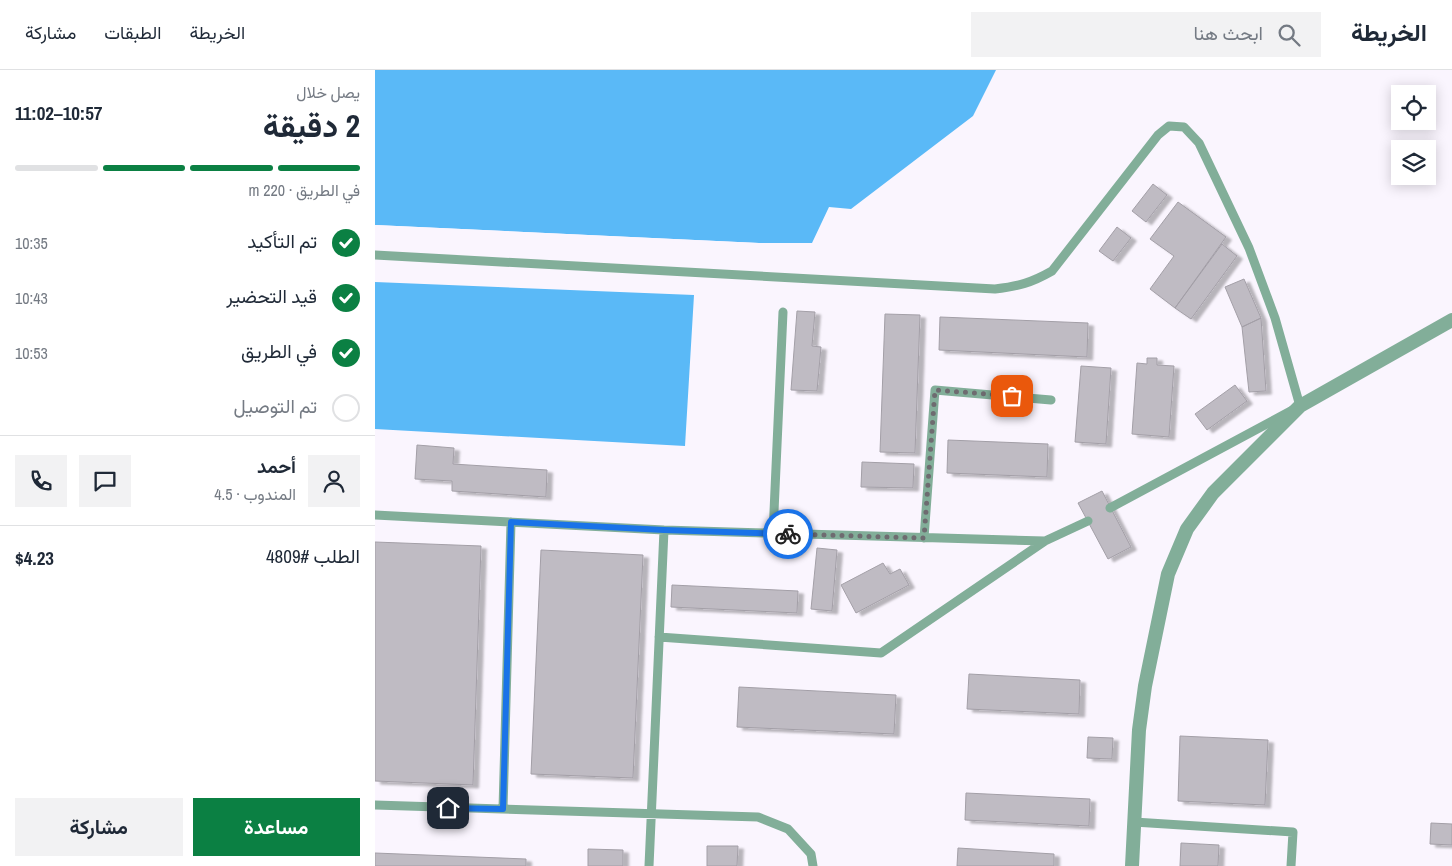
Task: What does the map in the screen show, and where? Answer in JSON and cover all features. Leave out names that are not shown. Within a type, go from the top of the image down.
[{"type":"street","points":[[1132,866],[1139,730],[1145,686],[1169,574],[1187,529],[1213,493],[1300,406],[1452,320]]},
{"type":"lane","points":[[375,255],[995,288],[1019,286],[1035,281],[1051,271],[1158,135],[1169,126],[1185,127],[1199,143],[1249,248],[1275,318],[1300,406],[1110,508]]},
{"type":"lane","points":[[773,534],[783,312]]},
{"type":"lane","points":[[924,538],[935,390],[1051,400]]},
{"type":"lane","points":[[375,515],[664,530],[1045,541]]},
{"type":"lane","points":[[659,637],[881,653],[1045,541],[1088,521]]},
{"type":"lane","points":[[503,809],[511,522]]},
{"type":"lane","points":[[649,866],[664,530]]},
{"type":"lane","points":[[375,805],[758,817],[788,829],[811,854],[813,866]]},
{"type":"lane","points":[[1134,822],[1293,832],[1291,866]]},
{"type":"water","points":[[375,70],[996,70],[973,116],[851,209],[829,207],[812,243],[759,243],[375,225]]},
{"type":"water","points":[[375,282],[694,295],[685,446],[375,429]]},
{"type":"pier","points":[[375,225],[759,243],[778,245],[375,227]]},
{"type":"building","points":[[1153,184],[1167,195],[1146,222],[1132,211]]},
{"type":"building","points":[[1178,202],[1226,237],[1175,308],[1150,289],[1174,256],[1150,239]]},
{"type":"building","points":[[1117,227],[1131,238],[1113,261],[1099,251]]},
{"type":"building","points":[[1222,244],[1237,256],[1191,319],[1175,308]]},
{"type":"building","points":[[1244,279],[1261,318],[1242,327],[1225,287]]},
{"type":"building","points":[[797,311],[815,312],[812,346],[821,347],[817,391],[791,390]]},
{"type":"building","points":[[885,314],[920,315],[915,453],[880,452]]},
{"type":"building","points":[[940,317],[1088,323],[1087,357],[939,350]]},
{"type":"building","points":[[1261,318],[1266,391],[1249,392],[1242,327]]},
{"type":"building","points":[[1147,358],[1157,358],[1157,365],[1174,366],[1169,437],[1132,434],[1137,363],[1147,364]]},
{"type":"building","points":[[1081,366],[1111,368],[1106,444],[1075,442]]},
{"type":"building","points":[[1235,385],[1247,401],[1207,430],[1195,414]]},
{"type":"building","points":[[948,440],[1048,444],[1047,477],[947,473]]},
{"type":"building","points":[[417,445],[454,448],[453,464],[547,470],[546,497],[452,491],[452,481],[415,479]]},
{"type":"building","points":[[862,462],[914,464],[913,488],[861,487]]},
{"type":"building","points":[[1102,491],[1131,547],[1108,559],[1078,503]]},
{"type":"building","points":[[375,542],[481,546],[473,785],[375,781]]},
{"type":"building","points":[[817,548],[837,550],[832,611],[811,609]]},
{"type":"building","points":[[541,550],[643,555],[633,778],[531,774]]},
{"type":"building","points":[[883,563],[890,574],[900,569],[909,585],[856,613],[841,585]]},
{"type":"building","points":[[672,585],[798,591],[797,613],[671,607]]},
{"type":"building","points":[[969,674],[1080,680],[1079,714],[967,709]]},
{"type":"building","points":[[739,687],[896,695],[894,734],[737,727]]},
{"type":"building","points":[[1180,736],[1268,740],[1265,805],[1178,801]]},
{"type":"building","points":[[1088,737],[1113,738],[1112,759],[1087,758]]},
{"type":"building","points":[[966,793],[1090,799],[1089,826],[965,820]]},
{"type":"building","points":[[1431,823],[1452,824],[1452,845],[1430,844]]},
{"type":"building","points":[[1181,843],[1219,845],[1218,866],[1180,866]]},
{"type":"building","points":[[707,846],[738,846],[737,866],[707,866]]},
{"type":"building","points":[[958,848],[1054,854],[1054,866],[957,866]]},
{"type":"building","points":[[588,849],[623,850],[623,866],[588,866]]},
{"type":"building","points":[[375,853],[526,859],[526,866],[375,866]]},
{"type":"way so far","points":[[788,534],[924,538],[935,390],[1012,396]]},
{"type":"route","points":[[448,808],[503,809],[511,522],[788,534]]}]
